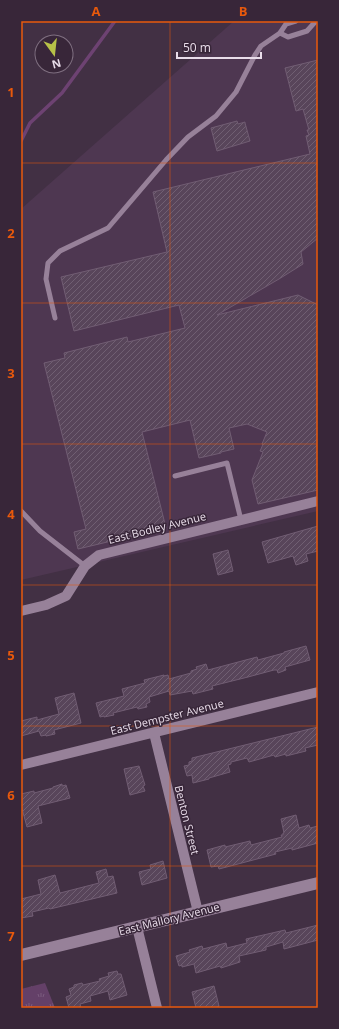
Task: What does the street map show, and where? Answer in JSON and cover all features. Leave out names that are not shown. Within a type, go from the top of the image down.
[{"type":"main road","name":"East Mallory Avenue","points":[[21,955],[318,883]]},
{"type":"street","name":"East Bodley Avenue","points":[[21,611],[46,605],[66,596],[85,566],[99,555],[318,501]]},
{"type":"street","name":"East Dempster Avenue","points":[[21,766],[318,692]]},
{"type":"street","name":"Benton Street","points":[[154,733],[198,912]]},
{"type":"street","points":[[137,927],[157,1008]]},
{"type":"lane","points":[[55,318],[46,279],[48,263],[60,251],[108,228],[166,160],[188,137],[216,116],[236,92],[254,55],[262,46],[280,33],[286,24],[296,21]]},
{"type":"lane","points":[[280,33],[288,37],[307,31],[315,21]]},
{"type":"lane","points":[[175,476],[226,463],[241,520]]},
{"type":"lane","points":[[21,511],[40,531],[85,566]]},
{"type":"shaded area","points":[[234,21],[318,21],[318,511],[21,580],[21,209]]},
{"type":"green space","points":[[45,983],[55,1008],[21,1008],[21,989]]},
{"type":"building","points":[[318,60],[318,238],[301,252],[303,264],[217,315],[298,295],[318,305],[318,490],[258,504],[252,480],[263,452],[260,451],[267,432],[247,424],[229,428],[234,449],[199,458],[190,420],[142,432],[166,528],[78,549],[74,532],[86,529],[44,363],[65,358],[64,353],[127,337],[128,342],[185,328],[179,305],[74,331],[61,277],[167,252],[153,192],[310,154],[306,136],[309,135],[307,130],[309,130],[303,109],[296,111],[285,68]]},
{"type":"building","points":[[237,121],[238,124],[245,122],[250,141],[217,151],[211,128]]},
{"type":"building","points":[[318,526],[318,551],[306,554],[308,561],[296,565],[293,556],[268,563],[262,542]]},
{"type":"building","points":[[228,550],[233,571],[218,575],[213,554]]},
{"type":"building","points":[[306,646],[310,660],[285,667],[286,670],[278,673],[277,670],[274,670],[212,686],[213,689],[193,694],[192,691],[170,695],[169,691],[149,697],[150,702],[146,704],[147,707],[138,709],[137,707],[113,713],[114,715],[100,717],[96,703],[124,696],[122,689],[145,683],[144,680],[164,675],[168,675],[169,679],[191,673],[191,671],[197,669],[196,667],[206,664],[208,670],[257,657],[258,660]]},
{"type":"building","points":[[74,693],[81,723],[54,730],[55,734],[46,736],[41,736],[39,731],[21,736],[21,721],[37,717],[37,720],[59,714],[55,698]]},
{"type":"building","points":[[318,727],[318,745],[305,748],[306,751],[286,756],[286,754],[275,757],[274,755],[249,762],[247,758],[231,762],[231,764],[228,765],[230,772],[193,783],[192,775],[187,776],[184,766],[189,765],[192,758]]},
{"type":"building","points":[[139,766],[145,785],[143,786],[145,791],[130,795],[124,769]]},
{"type":"building","points":[[62,784],[62,786],[66,785],[70,798],[38,806],[42,823],[27,827],[21,805],[21,794],[34,791],[34,793]]},
{"type":"building","points":[[296,815],[299,828],[309,825],[310,828],[318,826],[318,843],[292,850],[292,848],[275,852],[276,854],[219,869],[218,866],[211,867],[207,850],[225,845],[225,847],[250,841],[251,845],[282,837],[281,835],[284,833],[281,819]]},
{"type":"building","points":[[163,861],[167,878],[142,885],[139,872],[151,869],[150,865]]},
{"type":"building","points":[[106,869],[108,877],[113,876],[117,893],[32,912],[33,916],[21,918],[21,899],[41,894],[38,880],[55,875],[60,893],[99,883],[96,872]]},
{"type":"building","points":[[318,925],[318,940],[284,949],[283,942],[266,947],[266,950],[239,956],[240,962],[221,968],[220,966],[196,973],[194,964],[182,967],[182,965],[179,966],[176,956],[190,952],[189,950],[202,946],[203,949],[226,943],[227,948],[247,943],[246,939],[285,930],[286,933]]},
{"type":"building","points":[[117,971],[118,974],[121,974],[127,995],[110,1000],[108,991],[90,996],[91,1001],[80,1004],[81,1008],[69,1008],[66,997],[71,995],[69,989],[74,987],[74,985],[82,983],[83,985],[100,981],[99,979],[109,976],[108,973]]},
{"type":"building","points":[[214,986],[219,1006],[214,1008],[196,1008],[192,992]]},
{"type":"waterway","points":[[21,141],[30,123],[62,93],[115,21]]}]
